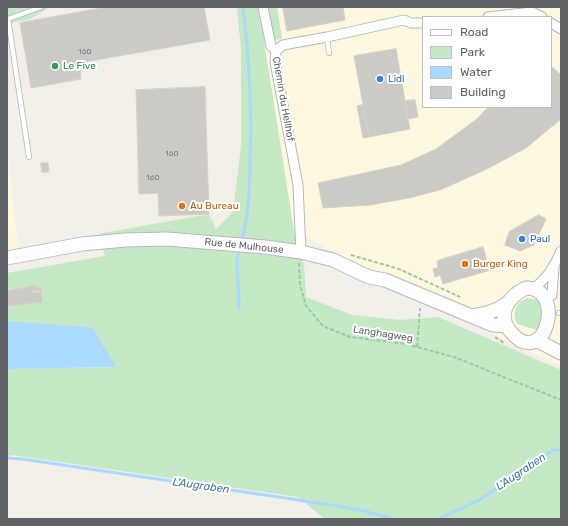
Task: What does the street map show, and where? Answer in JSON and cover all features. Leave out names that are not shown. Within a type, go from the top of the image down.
[{"type":"main road","name":"Rue de Mulhouse","points":[[7,258],[82,244],[125,240],[167,239],[252,246],[301,252],[333,260],[369,277],[385,280],[493,325],[506,326]]},
{"type":"main road","points":[[470,316],[486,314],[499,309],[517,292],[526,288],[546,290],[552,295],[559,320],[548,335],[538,341]]},
{"type":"main road","points":[[506,304],[503,315],[506,326],[514,336],[524,341],[538,341],[561,353]]},
{"type":"street","points":[[263,7],[271,46],[276,51]]},
{"type":"street","points":[[497,16],[532,12],[540,16]]},
{"type":"street","name":"Chemin du Hellhof","points":[[301,252],[298,185],[275,62],[276,51],[283,45],[404,20],[411,23],[422,23]]},
{"type":"street","points":[[552,24],[561,29]]},
{"type":"street","points":[[534,288],[547,278],[554,268],[561,251]]},
{"type":"street","points":[[552,295],[554,268]]},
{"type":"lane","points":[[29,157],[8,18],[41,7]]},
{"type":"lane","points":[[326,37],[329,53]]},
{"type":"path","name":"Langhagweg","points":[[301,252],[300,285],[306,306],[323,326],[350,337],[406,344],[454,357],[561,400]]},
{"type":"path","points":[[346,253],[399,269],[461,298]]},
{"type":"path","points":[[417,347],[420,302]]},
{"type":"shaded area","points":[[277,7],[561,7],[561,365],[512,344],[294,231],[264,41],[282,39]]},
{"type":"shaded area","points":[[7,146],[18,248],[7,250]]},
{"type":"green space","points":[[7,7],[50,7],[30,19],[7,24]]},
{"type":"green space","points":[[237,7],[277,7],[282,39],[264,41],[294,231],[304,265],[306,297],[352,315],[400,320],[438,317],[561,370],[561,519],[325,519],[298,497],[12,455],[7,457],[7,369],[116,367],[10,321],[7,322],[7,273],[105,256],[98,234],[209,214],[216,229],[233,212],[241,145],[241,50]]},
{"type":"green space","points":[[528,298],[539,300],[547,310],[537,330],[517,324],[515,312],[517,305]]},
{"type":"water","points":[[10,321],[93,328],[116,367],[7,369],[7,322]]},
{"type":"building","points":[[107,7],[204,7],[210,40],[79,63],[81,79],[31,88],[20,23]]},
{"type":"building","points":[[283,7],[343,7],[345,20],[287,31]]},
{"type":"building","name":"Lidl","points":[[396,49],[410,129],[369,137],[354,56]]},
{"type":"building","points":[[552,67],[561,75],[561,119],[526,148],[487,169],[440,190],[409,198],[370,205],[323,208],[318,183],[401,165],[436,149],[477,119],[487,108],[552,108]]},
{"type":"building","points":[[205,87],[209,214],[159,216],[158,193],[139,194],[136,90]]},
{"type":"building","points":[[415,100],[418,117],[408,119],[405,101]]},
{"type":"building","points":[[363,105],[369,137],[363,138],[357,106]]},
{"type":"building","points":[[41,163],[48,163],[49,172],[42,172]]},
{"type":"building","name":"Paul","points":[[539,215],[546,219],[534,245],[520,251],[505,245],[509,232]]},
{"type":"building","name":"Burger King","points":[[483,247],[487,261],[491,260],[494,269],[443,284],[440,275],[435,277],[433,269],[438,268],[437,261]]},
{"type":"building","points":[[35,286],[35,288],[42,288],[42,290],[32,291],[32,293],[41,292],[42,302],[7,306],[7,291]]},
{"type":"waterway","points":[[241,242],[246,223],[248,205],[251,126],[249,67],[243,7]]},
{"type":"waterway","points":[[239,309],[237,258],[240,248]]},
{"type":"waterway","name":"L'Augraben","points":[[439,519],[479,500],[553,450],[561,450]]},
{"type":"waterway","name":"L'Augraben","points":[[7,458],[292,499],[360,510],[394,519]]},
{"type":"place","name":"Le Five","points":[[55,66]]},
{"type":"place","name":"Lidl","points":[[380,79]]},
{"type":"place","name":"Au Bureau","points":[[182,206]]},
{"type":"place","name":"Paul","points":[[522,239]]},
{"type":"place","name":"Burger King","points":[[465,264]]}]
